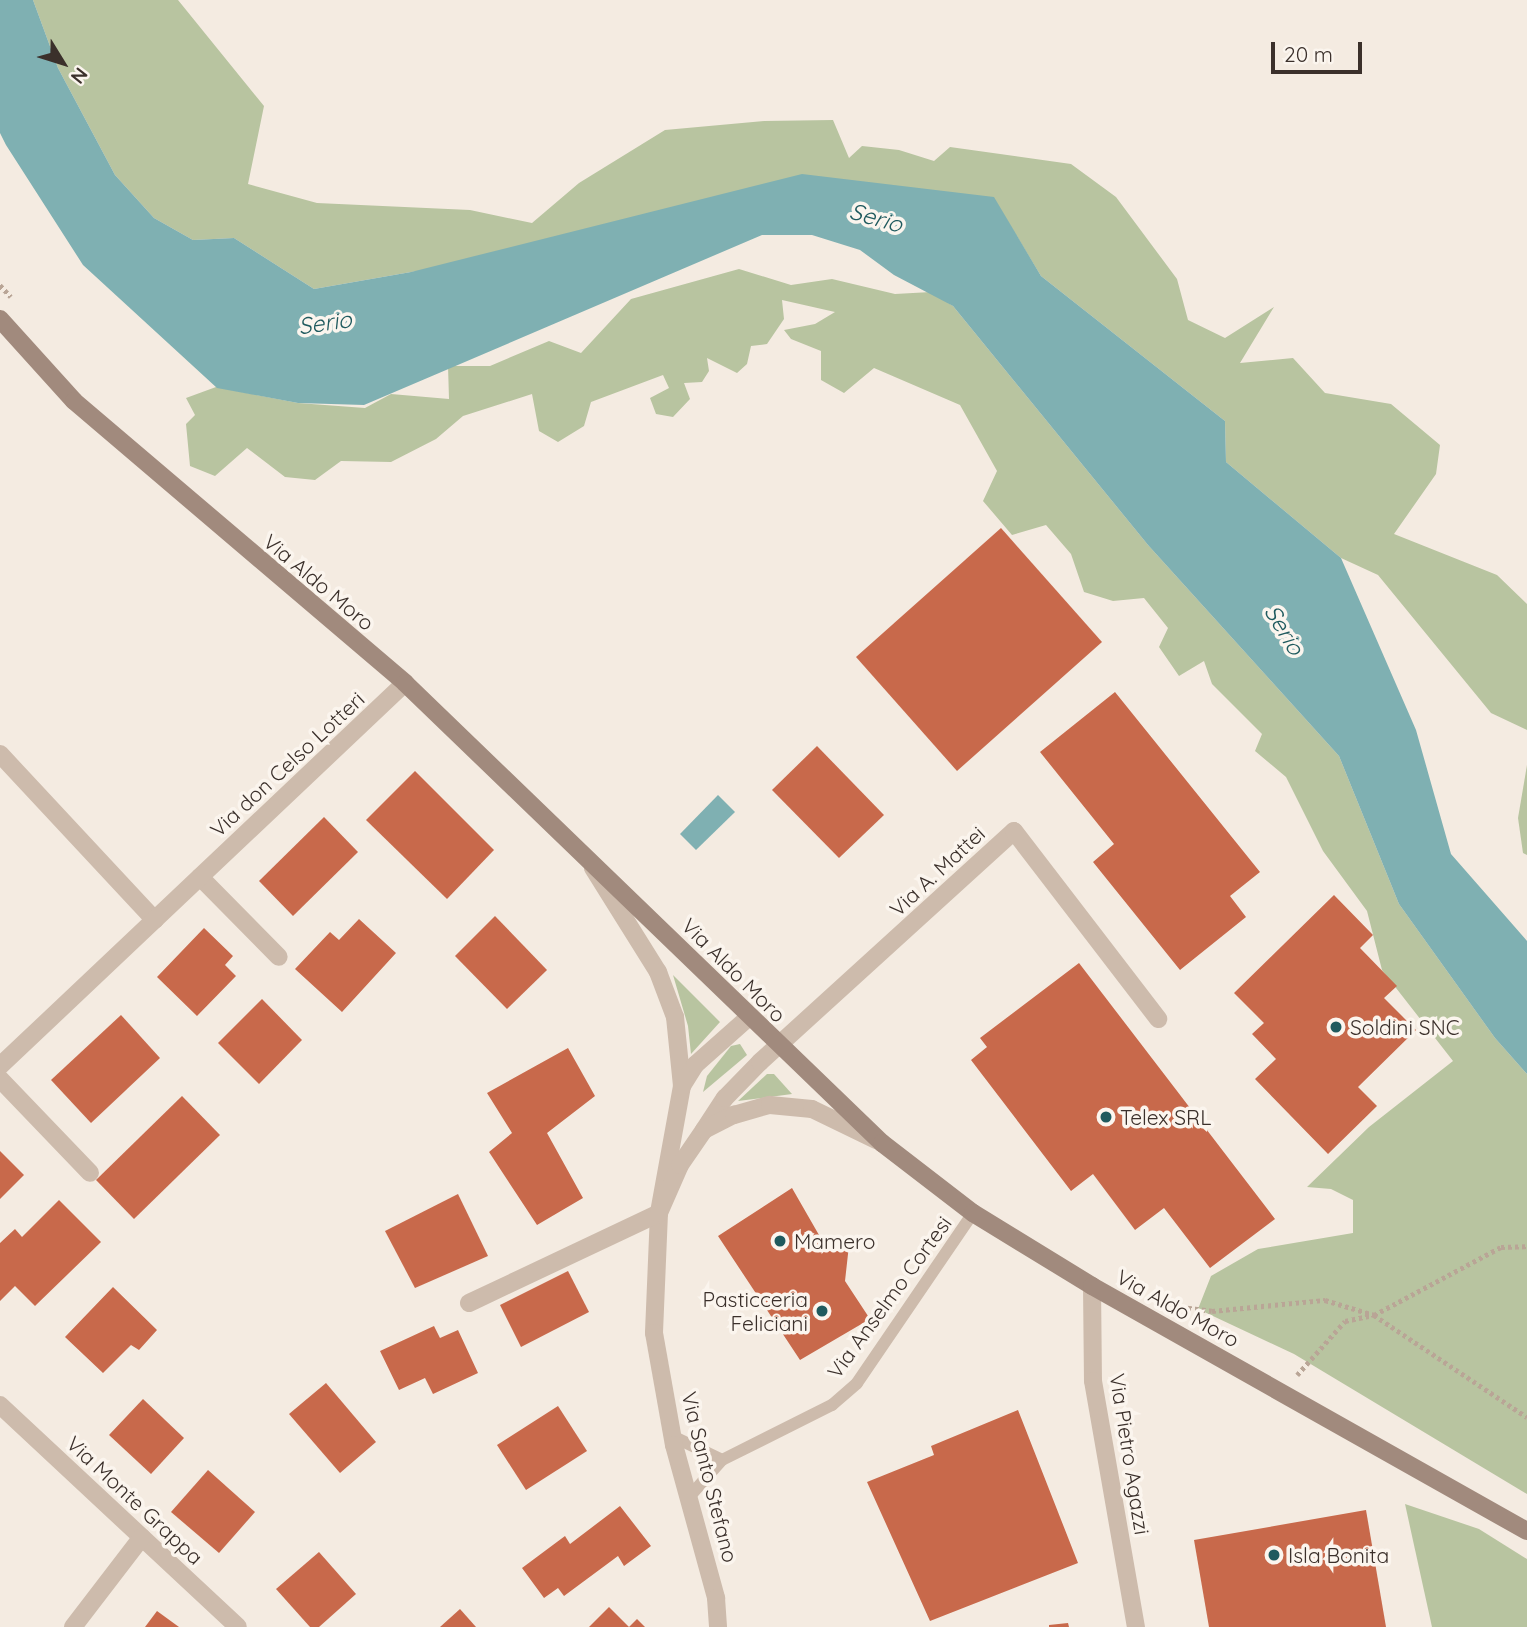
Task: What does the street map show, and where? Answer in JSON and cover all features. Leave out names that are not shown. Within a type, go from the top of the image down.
[{"type":"street","name":"Via Aldo Moro","points":[[0,319],[74,401],[405,683],[584,853],[748,1018],[882,1143],[974,1213],[1092,1286],[1527,1531]]},
{"type":"street","name":"Via don Celso Lotteri","points":[[0,1066],[405,683]]},
{"type":"street","points":[[0,754],[155,920]]},
{"type":"street","name":"Via A. Mattei","points":[[780,1048],[798,1026],[1014,831],[1158,1019]]},
{"type":"street","name":"Via Santo Stefano","points":[[584,853],[658,972],[675,1017],[682,1086],[659,1213],[654,1333],[672,1436],[716,1598],[718,1627]]},
{"type":"street","points":[[200,877],[279,957]]},
{"type":"street","name":"Via Santo Stefano","points":[[682,1086],[695,1065],[748,1018]]},
{"type":"street","name":"Via Santo Stefano","points":[[659,1213],[680,1165],[725,1098],[780,1048]]},
{"type":"street","points":[[0,1079],[90,1173]]},
{"type":"street","points":[[704,1130],[770,1105],[812,1109],[882,1143]]},
{"type":"street","points":[[469,1303],[659,1213]]},
{"type":"street","name":"Via Pietro Agazzi","points":[[1092,1286],[1093,1381],[1136,1627]]},
{"type":"street","name":"Via Monte Grappa","points":[[0,1405],[238,1627]]},
{"type":"street","points":[[73,1627],[142,1537]]},
{"type":"lane","name":"Via Anselmo Cortesi","points":[[690,1496],[722,1460],[832,1405],[857,1382],[974,1213]]},
{"type":"lane","points":[[672,1436],[722,1460]]},
{"type":"path","points":[[1284,1392],[1316,1350],[1345,1321],[1374,1315],[1501,1247],[1527,1246]]},
{"type":"path","points":[[1176,1306],[1212,1311],[1325,1300],[1374,1315],[1527,1417]]},
{"type":"green space","points":[[33,0],[178,0],[264,106],[248,184],[317,203],[470,210],[532,223],[579,183],[665,130],[764,121],[833,120],[849,158],[862,146],[899,150],[934,161],[950,147],[1071,164],[1116,197],[1177,279],[1188,320],[1225,338],[1274,307],[1240,363],[1293,358],[1325,393],[1391,404],[1440,445],[1436,474],[1394,534],[1497,575],[1527,604],[1527,730],[1491,713],[1378,575],[1341,558],[1226,462],[1225,421],[1041,276],[993,197],[411,272],[314,289],[234,238],[193,240],[154,218],[115,175],[58,68]]},
{"type":"green space","points":[[739,269],[791,285],[832,279],[895,294],[931,292],[953,306],[1148,545],[1339,756],[1399,904],[1495,1038],[1527,1074],[1527,1494],[1294,1354],[1198,1309],[1211,1276],[1258,1249],[1353,1233],[1353,1200],[1331,1189],[1307,1187],[1369,1127],[1453,1061],[1382,970],[1367,911],[1323,851],[1286,777],[1255,751],[1262,734],[1212,684],[1204,661],[1179,676],[1159,647],[1168,628],[1144,598],[1113,601],[1084,592],[1071,554],[1046,525],[1012,535],[983,501],[997,471],[960,405],[874,368],[844,393],[821,380],[821,351],[791,339],[784,330],[815,324],[835,312],[782,300],[784,319],[767,344],[751,346],[747,364],[737,373],[707,358],[709,371],[702,382],[684,383],[690,399],[673,417],[656,414],[650,398],[669,388],[663,375],[591,402],[584,426],[558,442],[539,431],[532,394],[463,416],[436,439],[391,462],[341,461],[315,480],[285,477],[247,448],[215,476],[190,466],[186,424],[195,415],[186,398],[216,387],[298,403],[365,408],[391,394],[449,399],[448,366],[490,366],[549,341],[581,353],[631,299]]},
{"type":"green space","points":[[1527,765],[1527,855],[1523,853],[1518,818]]},
{"type":"green space","points":[[673,975],[720,1022],[691,1054],[688,1026]]},
{"type":"green space","points":[[740,1044],[747,1055],[703,1092],[707,1076],[731,1046]]},
{"type":"green space","points":[[767,1074],[774,1074],[792,1094],[738,1101]]},
{"type":"green space","points":[[1405,1504],[1479,1529],[1527,1559],[1527,1627],[1432,1627]]},
{"type":"water","name":"Serio","points":[[0,0],[33,0],[58,68],[115,175],[154,218],[193,240],[234,238],[314,289],[411,272],[802,174],[994,197],[1041,276],[1225,421],[1226,462],[1341,558],[1416,730],[1451,854],[1527,941],[1527,1074],[1495,1038],[1399,904],[1339,756],[1148,545],[953,306],[894,275],[860,250],[812,235],[762,235],[364,405],[298,403],[217,388],[83,265],[6,145],[0,133]]},
{"type":"water","points":[[718,795],[735,812],[696,850],[680,834]]},
{"type":"building","points":[[1001,528],[1102,642],[957,771],[856,657]]},
{"type":"building","points":[[1115,692],[1260,872],[1230,896],[1246,917],[1180,970],[1093,862],[1114,844],[1040,752]]},
{"type":"building","points":[[817,746],[884,815],[839,858],[772,790]]},
{"type":"building","points":[[415,771],[494,850],[447,899],[366,820]]},
{"type":"building","points":[[324,817],[358,852],[293,916],[259,881]]},
{"type":"building","name":"Soldini SNC","points":[[1334,895],[1373,935],[1360,948],[1397,986],[1384,998],[1416,1030],[1358,1087],[1377,1106],[1328,1154],[1255,1079],[1276,1059],[1252,1034],[1264,1023],[1234,993]]},
{"type":"building","points":[[495,916],[547,970],[507,1009],[455,956]]},
{"type":"building","points":[[359,919],[396,953],[342,1012],[295,969],[330,932],[339,940]]},
{"type":"building","points":[[204,928],[233,956],[225,965],[236,976],[197,1016],[157,977]]},
{"type":"building","name":"Telex SRL","points":[[1079,963],[1275,1219],[1210,1268],[1164,1208],[1135,1230],[1093,1174],[1071,1191],[971,1060],[987,1047],[980,1038]]},
{"type":"building","points":[[262,999],[302,1040],[259,1084],[218,1043]]},
{"type":"building","points":[[121,1015],[160,1058],[91,1123],[51,1080]]},
{"type":"building","points":[[568,1048],[595,1096],[547,1133],[583,1198],[537,1225],[489,1152],[512,1133],[487,1093]]},
{"type":"building","points":[[182,1096],[220,1135],[134,1219],[96,1180]]},
{"type":"building","points":[[0,1151],[24,1175],[0,1199]]},
{"type":"building","points":[[792,1188],[823,1242],[849,1245],[845,1281],[870,1319],[800,1360],[718,1236]]},
{"type":"building","points":[[458,1194],[488,1256],[415,1288],[385,1231]]},
{"type":"building","points":[[59,1200],[101,1242],[35,1306],[15,1286],[0,1301],[0,1243],[15,1229],[22,1237]]},
{"type":"building","points":[[568,1271],[589,1312],[521,1347],[500,1305]]},
{"type":"building","points":[[113,1287],[157,1330],[139,1350],[131,1345],[103,1373],[65,1337]]},
{"type":"building","points":[[434,1326],[440,1338],[458,1330],[478,1373],[433,1394],[425,1378],[399,1390],[380,1351]]},
{"type":"building","points":[[326,1383],[376,1442],[340,1473],[289,1414]]},
{"type":"building","points":[[143,1399],[184,1438],[151,1474],[109,1435]]},
{"type":"building","points":[[558,1406],[587,1451],[526,1490],[497,1445]]},
{"type":"building","points":[[1018,1410],[1078,1563],[930,1621],[867,1482],[934,1455],[931,1446]]},
{"type":"building","points":[[208,1470],[255,1512],[219,1553],[171,1512]]},
{"type":"building","points":[[620,1506],[651,1546],[624,1566],[618,1556],[564,1596],[558,1588],[544,1598],[522,1568],[565,1536],[570,1544]]},
{"type":"building","points":[[1366,1510],[1386,1627],[1209,1627],[1194,1540]]},
{"type":"building","points":[[319,1552],[356,1594],[319,1627],[310,1627],[276,1589]]},
{"type":"building","points":[[609,1607],[629,1627],[589,1627]]},
{"type":"building","points":[[460,1609],[476,1627],[440,1627]]},
{"type":"building","points":[[157,1611],[179,1627],[145,1627]]},
{"type":"building","points":[[637,1619],[645,1627],[629,1627]]},
{"type":"building","points":[[1068,1623],[1069,1627],[1049,1627],[1049,1625]]},
{"type":"place","name":"Soldini SNC","points":[[1336,1027]]},
{"type":"place","name":"Telex SRL","points":[[1106,1117]]},
{"type":"place","name":"Mamero","points":[[780,1241]]},
{"type":"place","name":"Pasticceria Feliciani","points":[[822,1311]]},
{"type":"place","name":"Isla Bonita","points":[[1274,1555]]}]
